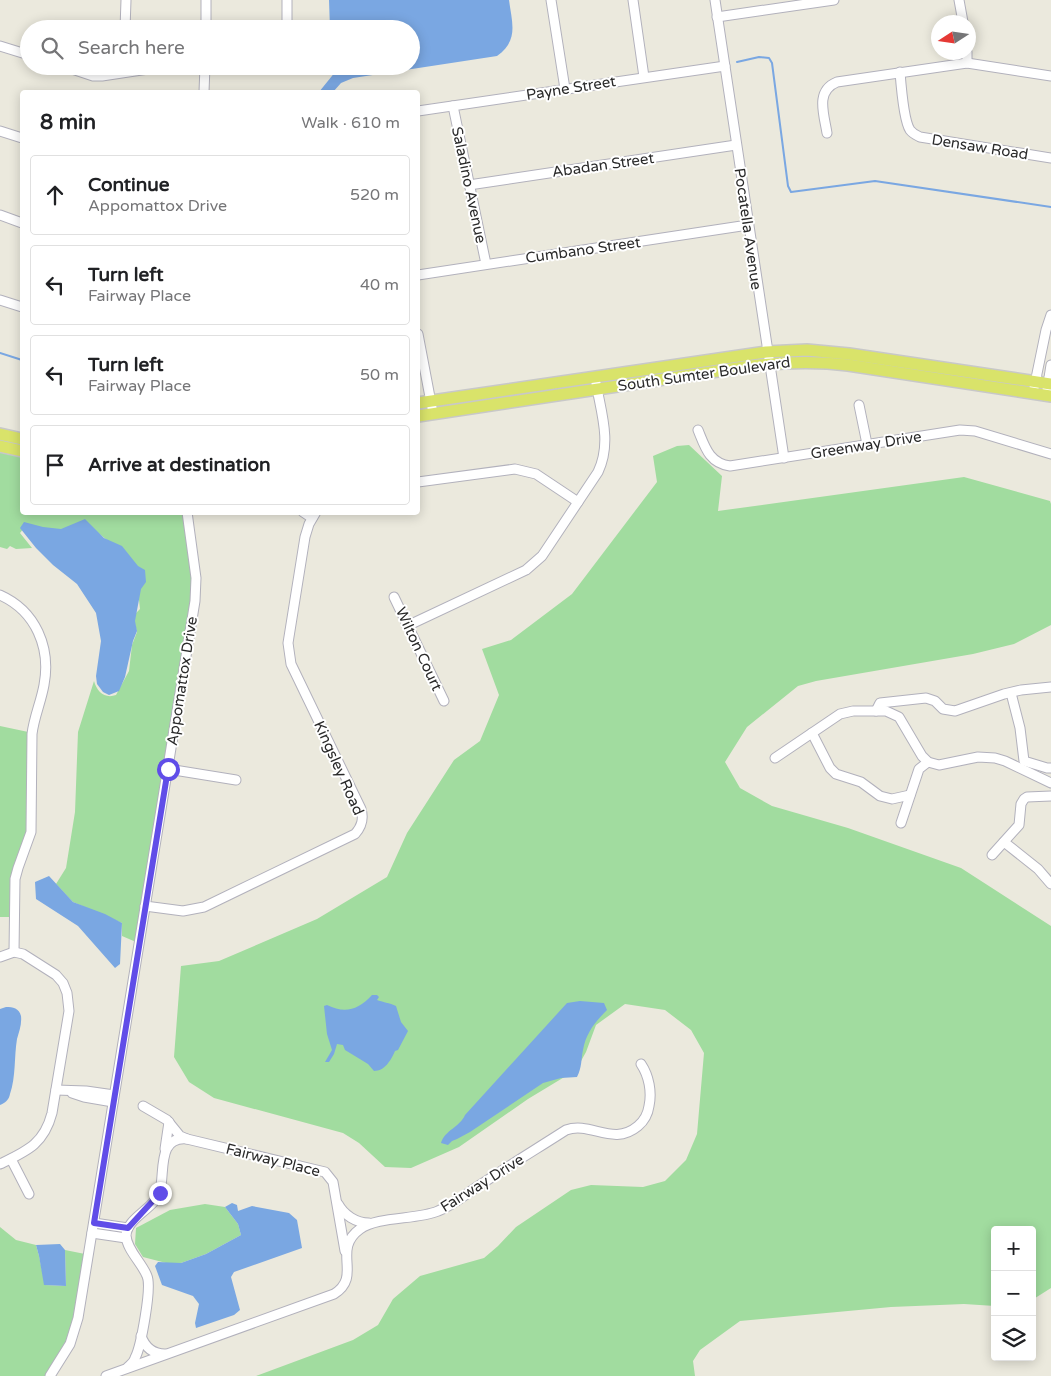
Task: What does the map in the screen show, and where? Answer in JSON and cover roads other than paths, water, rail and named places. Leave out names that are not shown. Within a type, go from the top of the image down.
[{"type":"main road","name":"South Sumter Boulevard","points":[[420,404],[432,407],[767,358],[807,350],[842,353],[1049,390]]},
{"type":"main road","name":"South Sumter Boulevard","points":[[420,415],[432,407]]},
{"type":"main road","points":[[0,434],[20,439]]},
{"type":"main road","points":[[0,446],[20,451]]},
{"type":"street","points":[[126,0],[126,20]]},
{"type":"street","points":[[206,0],[206,20]]},
{"type":"street","points":[[286,20],[287,0]]},
{"type":"street","points":[[551,0],[565,89]]},
{"type":"street","points":[[633,0],[644,77]]},
{"type":"street","name":"Pocatella Avenue","points":[[714,0],[767,358],[784,458]]},
{"type":"street","points":[[717,17],[797,3],[834,0]]},
{"type":"street","points":[[959,0],[961,15]]},
{"type":"street","points":[[0,46],[20,52]]},
{"type":"street","points":[[827,133],[822,100],[827,88],[836,82],[967,63],[1051,76]]},
{"type":"street","name":"Payne Street","points":[[420,111],[724,66]]},
{"type":"street","name":"Densaw Road","points":[[900,72],[908,123],[915,135],[1051,158]]},
{"type":"street","points":[[204,90],[205,75]]},
{"type":"street","name":"Saladino Avenue","points":[[452,106],[486,264]]},
{"type":"street","points":[[0,131],[20,137]]},
{"type":"street","name":"Abadan Street","points":[[469,185],[736,146]]},
{"type":"street","points":[[0,215],[20,221]]},
{"type":"street","name":"Cumbano Street","points":[[420,275],[748,225]]},
{"type":"street","points":[[0,300],[20,306]]},
{"type":"street","points":[[1034,387],[1051,315]]},
{"type":"street","points":[[420,344],[432,407]]},
{"type":"street","points":[[1049,390],[1051,365]]},
{"type":"street","points":[[407,626],[533,566],[542,556],[598,472],[605,453],[606,438],[596,383]]},
{"type":"street","points":[[859,405],[867,444]]},
{"type":"street","name":"Greenway Drive","points":[[698,430],[708,454],[716,462],[734,466],[964,430],[975,431],[1051,454]]},
{"type":"street","points":[[420,482],[514,469],[536,474],[578,502]]},
{"type":"street","name":"Appomattox Drive","points":[[50,1376],[70,1344],[75,1330],[168,769],[196,589],[187,515]]},
{"type":"street","name":"Kingsley Road","points":[[146,906],[183,911],[204,907],[355,834],[361,826],[361,809],[291,664],[289,654],[288,643],[305,537],[314,515]]},
{"type":"street","points":[[0,595],[16,604],[32,621],[43,643],[46,656],[44,685],[34,719],[32,734],[31,832],[16,879],[14,952]]},
{"type":"street","name":"Wilton Court","points":[[394,597],[444,702]]},
{"type":"street","points":[[876,712],[880,703],[922,698],[930,699],[943,708],[955,711],[1011,693],[1051,688]]},
{"type":"street","points":[[1011,693],[1020,728],[1024,761],[1051,768]]},
{"type":"street","points":[[775,758],[840,714],[852,711],[890,712],[899,717],[922,756],[928,762],[939,765],[978,757],[994,758],[1011,764],[1051,784],[1050,796],[1027,797],[1024,799],[1021,804],[1019,825],[992,855]]},
{"type":"street","points":[[812,733],[830,768],[836,774],[861,782],[880,796],[892,799],[910,795]]},
{"type":"street","points":[[901,823],[919,769],[928,762]]},
{"type":"street","points":[[1039,779],[1041,766]]},
{"type":"street","points":[[168,769],[236,780]]},
{"type":"street","points":[[1004,842],[1038,869],[1051,884]]},
{"type":"street","points":[[0,957],[14,952],[27,956],[53,973],[63,983],[67,993],[69,1012],[50,1121],[42,1137],[30,1149],[0,1164]]},
{"type":"street","name":"Fairway Drive","points":[[106,1376],[334,1294],[347,1281],[346,1251],[351,1239],[362,1228],[372,1223],[439,1211],[566,1130],[580,1128],[616,1135],[632,1130],[644,1120],[650,1105],[648,1082],[641,1064]]},
{"type":"street","points":[[56,1090],[67,1091],[84,1097],[114,1099]]},
{"type":"street","points":[[144,1106],[169,1122],[180,1136],[187,1139]]},
{"type":"street","points":[[127,1233],[159,1195],[169,1122]]},
{"type":"street","points":[[165,1152],[168,1145],[173,1141],[187,1139]]},
{"type":"street","name":"Fairway Place","points":[[187,1139],[322,1170],[331,1178],[346,1262]]},
{"type":"street","points":[[11,1158],[29,1194]]},
{"type":"street","points":[[335,1196],[340,1208],[346,1214],[360,1222],[372,1223]]},
{"type":"street","points":[[93,1228],[127,1233]]},
{"type":"street","points":[[122,1370],[129,1366],[136,1358],[142,1336],[148,1279],[127,1233]]},
{"type":"street","points":[[142,1336],[145,1344],[151,1350],[158,1354],[168,1354]]},
{"type":"water","points":[[329,0],[509,0],[512,31],[509,44],[497,56],[420,68],[420,20],[330,20]]},
{"type":"water","points":[[333,75],[373,75],[353,78],[341,83],[335,90],[321,90]]},
{"type":"water","points":[[85,519],[104,538],[122,546],[138,566],[145,570],[146,582],[141,589],[135,621],[137,631],[125,677],[119,691],[109,695],[103,692],[97,684],[96,676],[101,641],[96,613],[77,584],[53,565],[20,528],[24,522],[61,529]]},
{"type":"water","points":[[49,876],[73,902],[105,914],[122,923],[120,964],[115,968],[78,926],[36,899],[35,882]]},
{"type":"water","points":[[372,995],[379,997],[377,1000],[396,1006],[401,1022],[408,1031],[398,1050],[395,1051],[387,1064],[378,1071],[374,1071],[368,1064],[345,1050],[343,1045],[337,1044],[329,1062],[325,1062],[332,1050],[327,1034],[324,1006],[327,1005],[345,1010],[351,1009],[362,1004]]},
{"type":"water","points":[[580,1001],[604,1003],[607,1010],[595,1023],[586,1038],[581,1067],[577,1077],[561,1078],[543,1083],[448,1145],[441,1143],[446,1135],[460,1123],[465,1115],[567,1003]]},
{"type":"water","points":[[6,1007],[13,1008],[20,1013],[21,1022],[17,1039],[12,1087],[8,1100],[0,1105],[0,1009]]},
{"type":"water","points":[[232,1203],[237,1205],[238,1211],[252,1206],[289,1213],[297,1220],[302,1248],[234,1272],[231,1277],[240,1310],[234,1315],[196,1328],[195,1323],[199,1304],[193,1296],[162,1285],[155,1266],[158,1262],[181,1263],[206,1254],[241,1235],[238,1224],[225,1207]]},
{"type":"water","points":[[60,1244],[65,1250],[66,1286],[44,1285],[36,1245]]},
{"type":"waterway","points":[[737,62],[759,57],[769,58],[772,63],[788,186],[791,192],[875,181],[1051,207]]},
{"type":"waterway","points":[[0,353],[20,359]]}]
